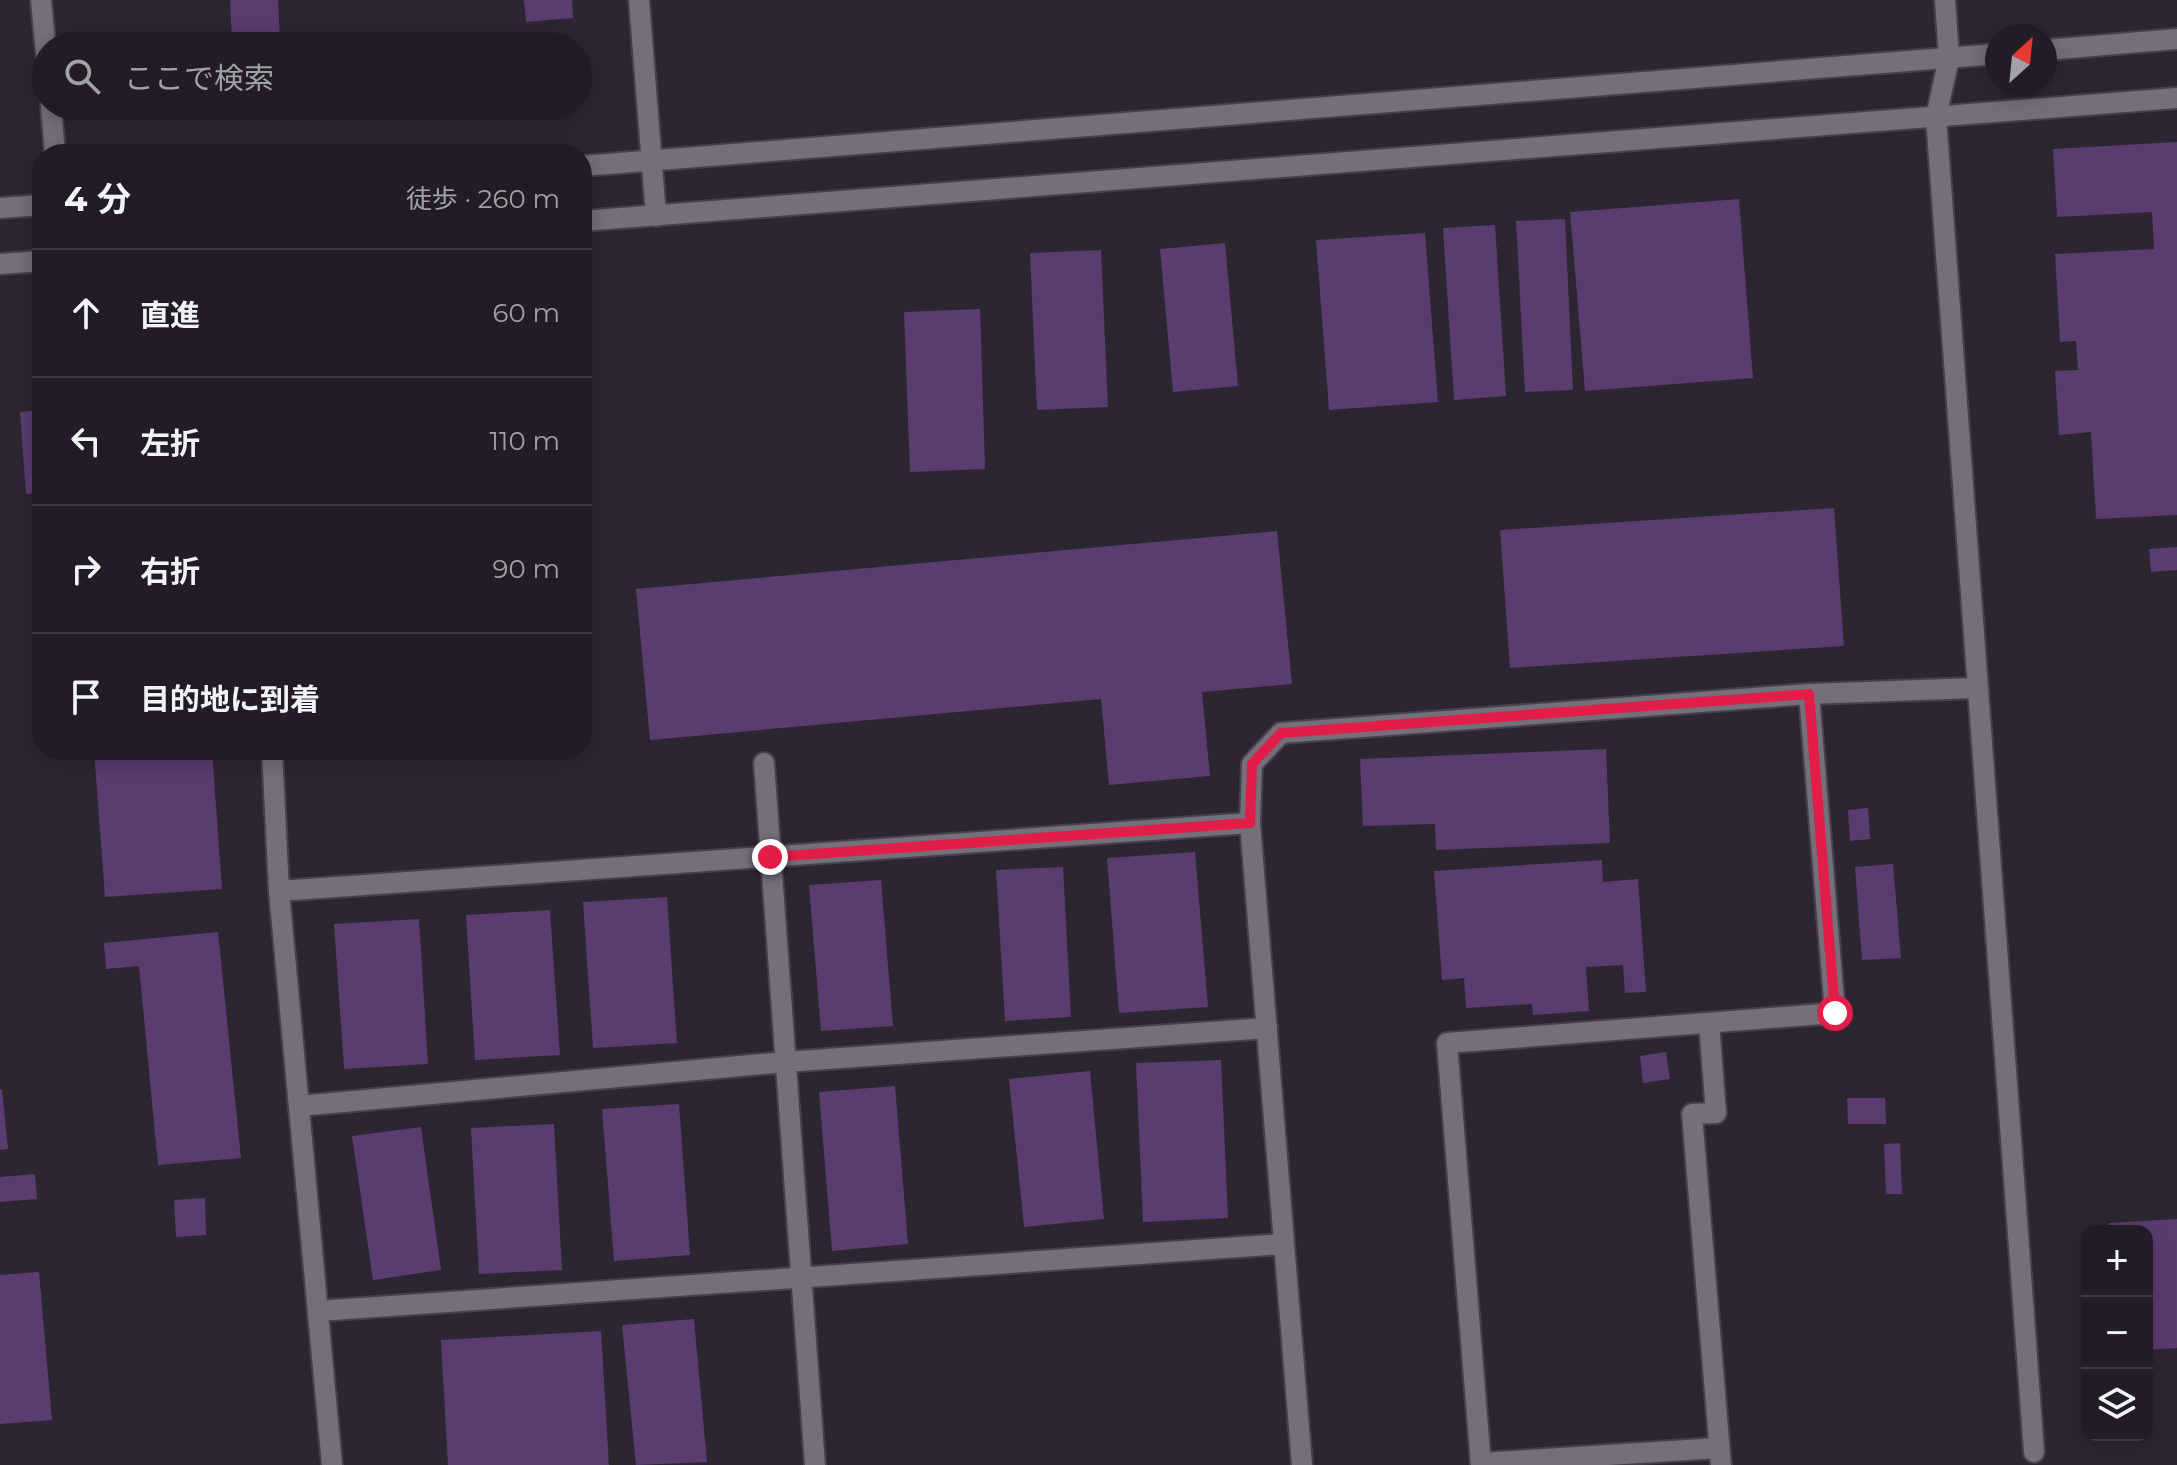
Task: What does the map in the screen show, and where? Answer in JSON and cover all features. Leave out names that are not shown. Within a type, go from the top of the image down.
[{"type":"street","points":[[41,0],[44,32]]},
{"type":"street","points":[[639,0],[656,216]]},
{"type":"street","points":[[1945,0],[1949,58],[1936,117],[2034,1452]]},
{"type":"street","points":[[2057,49],[2177,39]]},
{"type":"street","points":[[592,165],[1985,55]]},
{"type":"street","points":[[592,220],[2177,98]]},
{"type":"street","points":[[52,120],[54,144]]},
{"type":"street","points":[[0,208],[32,206]]},
{"type":"street","points":[[0,264],[32,262]]},
{"type":"street","points":[[1302,1465],[1250,823],[1252,764],[1281,733],[1809,694],[1976,688]]},
{"type":"street","points":[[1709,1023],[1716,1113],[1692,1114],[1720,1457],[1481,1464],[1447,1043],[1835,1013],[1809,694]]},
{"type":"street","points":[[272,760],[279,891],[332,1465]]},
{"type":"street","points":[[764,763],[815,1465]]},
{"type":"street","points":[[279,891],[1250,823]]},
{"type":"street","points":[[299,1106],[785,1062],[1267,1028]]},
{"type":"street","points":[[318,1311],[801,1275],[1284,1244]]},
{"type":"building","points":[[230,0],[278,0],[280,32],[232,32]]},
{"type":"building","points":[[524,0],[572,0],[573,18],[526,22]]},
{"type":"building","points":[[2177,142],[2177,515],[2096,519],[2091,432],[2059,435],[2055,371],[2078,370],[2076,341],[2060,342],[2055,254],[2154,249],[2152,212],[2057,217],[2053,149]]},
{"type":"building","points":[[1739,199],[1753,378],[1585,391],[1570,212]]},
{"type":"building","points":[[1565,219],[1573,390],[1525,392],[1516,221]]},
{"type":"building","points":[[1495,225],[1506,396],[1454,400],[1443,228]]},
{"type":"building","points":[[1425,233],[1438,402],[1329,410],[1316,240]]},
{"type":"building","points":[[1225,243],[1238,386],[1173,392],[1160,249]]},
{"type":"building","points":[[1101,250],[1108,407],[1037,410],[1030,253]]},
{"type":"building","points":[[980,309],[985,469],[910,472],[904,312]]},
{"type":"building","points":[[32,411],[32,494],[26,494],[20,412]]},
{"type":"building","points":[[1834,508],[1844,646],[1510,668],[1500,530]]},
{"type":"building","points":[[1277,531],[1292,684],[1202,692],[1210,776],[1109,785],[1101,699],[650,740],[636,589]]},
{"type":"building","points":[[2177,547],[2177,570],[2151,572],[2149,549]]},
{"type":"building","points":[[1606,749],[1610,843],[1436,850],[1435,824],[1363,826],[1360,759]]},
{"type":"building","points":[[95,760],[213,760],[222,889],[105,897]]},
{"type":"building","points":[[1868,808],[1870,839],[1850,841],[1848,810]]},
{"type":"building","points":[[1195,852],[1208,1007],[1119,1013],[1107,858]]},
{"type":"building","points":[[1602,860],[1603,882],[1638,879],[1646,992],[1625,993],[1623,965],[1586,967],[1589,1011],[1533,1015],[1532,1004],[1466,1008],[1464,978],[1442,980],[1434,871]]},
{"type":"building","points":[[1893,864],[1901,958],[1862,960],[1855,867]]},
{"type":"building","points":[[1063,867],[1071,1017],[1005,1021],[996,870]]},
{"type":"building","points":[[881,880],[893,1026],[821,1031],[809,885]]},
{"type":"building","points":[[667,897],[677,1043],[593,1048],[583,902]]},
{"type":"building","points":[[550,910],[560,1055],[475,1060],[466,915]]},
{"type":"building","points":[[419,919],[428,1064],[344,1069],[334,924]]},
{"type":"building","points":[[218,932],[241,1158],[158,1165],[139,966],[106,969],[104,943]]},
{"type":"building","points":[[1666,1052],[1670,1079],[1643,1083],[1640,1056]]},
{"type":"building","points":[[1221,1060],[1228,1218],[1143,1222],[1136,1063]]},
{"type":"building","points":[[1090,1071],[1104,1219],[1024,1227],[1009,1079]]},
{"type":"building","points":[[895,1086],[908,1244],[832,1251],[819,1092]]},
{"type":"building","points":[[0,1090],[8,1149],[0,1150]]},
{"type":"building","points":[[1847,1098],[1885,1098],[1886,1124],[1848,1124]]},
{"type":"building","points":[[679,1104],[690,1255],[614,1261],[602,1109]]},
{"type":"building","points":[[554,1124],[562,1270],[479,1274],[471,1128]]},
{"type":"building","points":[[421,1127],[441,1270],[373,1280],[352,1136]]},
{"type":"building","points":[[1900,1143],[1902,1194],[1886,1194],[1884,1144]]},
{"type":"building","points":[[35,1174],[37,1199],[0,1202],[0,1177]]},
{"type":"building","points":[[205,1198],[206,1235],[176,1237],[174,1200]]},
{"type":"building","points":[[2177,1219],[2177,1348],[2153,1350],[2153,1225],[2109,1223]]},
{"type":"building","points":[[39,1272],[52,1420],[0,1424],[0,1275]]},
{"type":"building","points":[[694,1319],[707,1462],[636,1465],[622,1325]]},
{"type":"building","points":[[601,1331],[609,1465],[448,1465],[441,1340]]},
{"type":"route","points":[[770,857],[1250,823],[1252,764],[1281,733],[1809,694],[1835,1013]]}]
